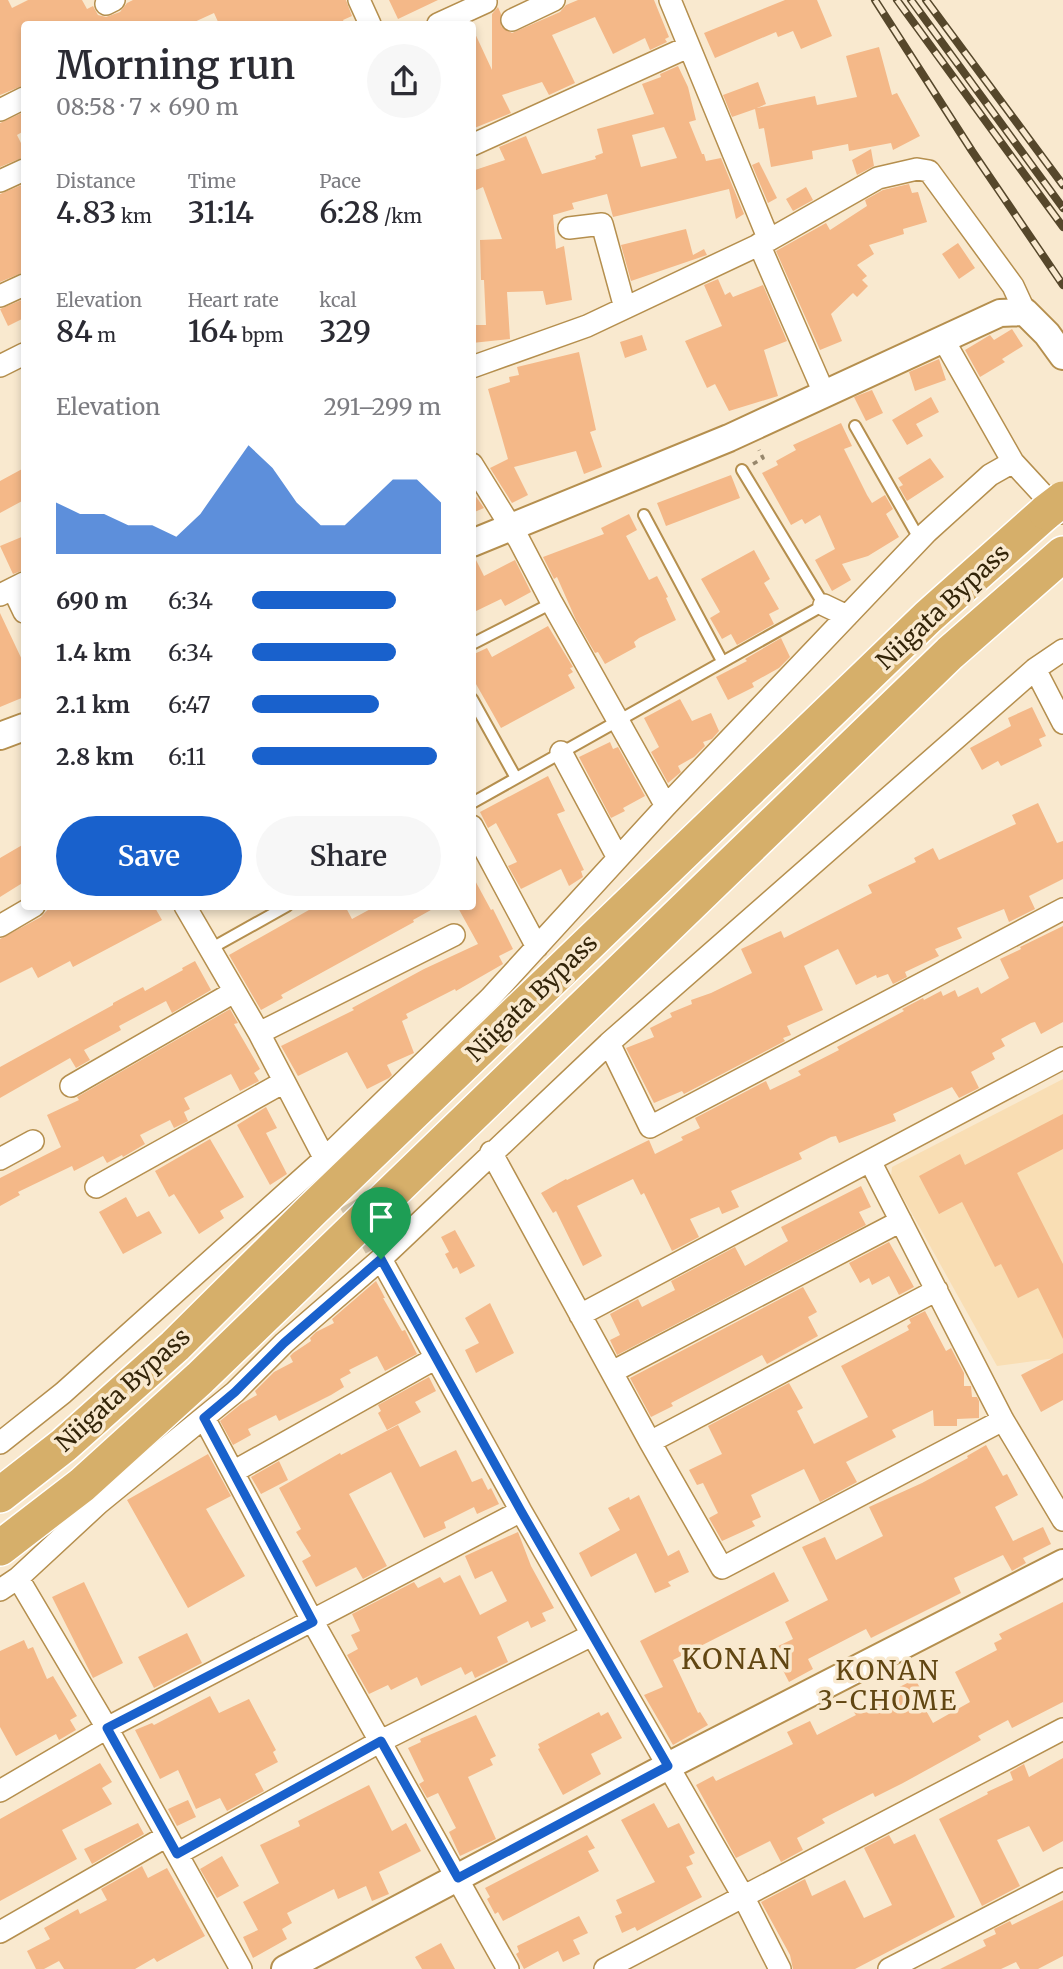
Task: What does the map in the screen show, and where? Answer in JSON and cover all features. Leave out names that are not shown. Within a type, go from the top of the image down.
[{"type":"highway","name":"Niigata Bypass","points":[[0,1495],[64,1445],[175,1346],[312,1210],[929,617],[1057,509]]},
{"type":"highway","name":"Niigata Bypass","points":[[0,1548],[82,1485],[200,1378],[950,653],[1063,554]]},
{"type":"highway","points":[[0,1470],[175,1346]]},
{"type":"street","points":[[359,0],[369,21]]},
{"type":"street","points":[[512,20],[554,0]]},
{"type":"street","points":[[670,0],[824,393]]},
{"type":"street","points":[[445,21],[486,2]]},
{"type":"street","points":[[476,143],[688,47]]},
{"type":"street","points":[[0,110],[21,100]]},
{"type":"street","points":[[476,366],[587,326],[764,242],[878,178],[917,169],[929,171],[1013,286],[1025,312],[1047,334],[1063,356]]},
{"type":"street","points":[[0,181],[21,171]]},
{"type":"street","points":[[569,228],[603,224],[625,308]]},
{"type":"street","points":[[0,296],[21,286]]},
{"type":"street","points":[[476,542],[729,438],[999,313],[1025,312]]},
{"type":"street","points":[[943,339],[1013,462],[1057,509]]},
{"type":"street","points":[[0,1443],[73,1385],[326,1163],[490,998],[666,806],[920,540],[989,475],[1013,462]]},
{"type":"street","points":[[476,470],[512,527],[666,806]]},
{"type":"street","points":[[13,589],[21,606]]},
{"type":"street","points":[[824,604],[847,617]]},
{"type":"street","points":[[0,1590],[18,1578],[99,1503],[235,1392],[284,1343],[381,1259],[609,1042],[1035,669],[1063,650]]},
{"type":"street","points":[[1035,669],[1063,723]]},
{"type":"street","points":[[0,736],[21,728]]},
{"type":"street","points":[[561,752],[618,858]]},
{"type":"street","points":[[476,833],[537,947]]},
{"type":"street","points":[[609,1042],[650,1126],[1063,909]]},
{"type":"street","points":[[0,926],[27,910]]},
{"type":"street","points":[[187,910],[259,1033],[326,1163]]},
{"type":"street","points":[[259,1033],[454,935]]},
{"type":"street","points":[[71,1086],[234,992]]},
{"type":"street","points":[[580,1315],[1063,1058]]},
{"type":"street","points":[[96,1187],[284,1082]]},
{"type":"street","points":[[0,1159],[33,1141]]},
{"type":"street","points":[[491,1152],[722,1568],[1003,1420]]},
{"type":"street","points":[[870,1161],[1003,1420],[1063,1520]]},
{"type":"street","points":[[612,1372],[901,1222]]},
{"type":"street","points":[[381,1259],[521,1511],[743,1896],[780,1969]]},
{"type":"street","points":[[650,1442],[937,1290]]},
{"type":"street","points":[[233,1472],[436,1358]]},
{"type":"street","points":[[204,1418],[313,1622],[508,1969]]},
{"type":"street","points":[[0,1791],[107,1728],[521,1511]]},
{"type":"street","points":[[285,1969],[668,1766],[1063,1563]]},
{"type":"street","points":[[18,1578],[107,1728],[241,1969]]},
{"type":"street","points":[[0,1932],[592,1634]]},
{"type":"street","points":[[605,1969],[1063,1729]]},
{"type":"street","points":[[889,1969],[1063,1879]]},
{"type":"lane","points":[[855,426],[920,540]]},
{"type":"lane","points":[[476,801],[824,604],[742,470]]},
{"type":"lane","points":[[644,515],[722,661]]},
{"type":"lane","points":[[476,642],[552,603]]},
{"type":"lane","points":[[476,706],[516,778]]},
{"type":"lane","points":[[210,949],[280,910]]},
{"type":"path","points":[[758,448],[763,458]]},
{"type":"shaded area","points":[[1063,1079],[1063,1357],[997,1366],[891,1176],[892,1167]]},
{"type":"building","points":[[0,0],[8,0],[12,8],[28,0],[82,0],[87,9],[93,6],[98,15],[106,17],[120,12],[133,0],[346,0],[352,16],[344,21],[218,21],[214,13],[197,21],[21,21],[21,86],[0,95]]},
{"type":"building","points":[[389,0],[438,0],[398,19]]},
{"type":"building","points":[[578,0],[654,0],[669,37],[665,39],[667,42],[650,50],[645,38],[613,54],[595,17],[552,35],[575,83],[549,95],[542,82],[502,95],[511,113],[476,127],[476,36],[492,70],[492,14],[498,7],[501,26],[512,33],[560,12],[566,5]]},
{"type":"building","points":[[785,0],[817,0],[832,36],[801,49],[793,31],[778,37],[776,32],[715,58],[704,33]]},
{"type":"building","points":[[879,47],[892,95],[897,93],[920,136],[893,150],[891,143],[849,151],[848,144],[812,151],[813,159],[771,167],[764,128],[759,129],[755,109],[732,117],[723,95],[758,82],[766,104],[757,108],[815,96],[817,105],[857,97],[846,56]]},
{"type":"building","points":[[678,66],[688,87],[696,120],[689,122],[702,154],[706,161],[721,158],[744,214],[736,219],[729,189],[613,217],[607,194],[572,203],[574,209],[553,215],[556,249],[564,246],[572,300],[546,305],[543,291],[507,292],[510,339],[476,343],[476,325],[486,325],[480,240],[502,239],[483,187],[476,190],[476,170],[505,160],[499,147],[526,136],[542,174],[596,159],[595,156],[603,153],[597,129],[654,114],[642,84],[661,77],[660,74]],"holes":[[[664,127],[677,158],[641,167],[632,135]]]},
{"type":"building","points":[[21,113],[21,133],[17,135],[21,143],[21,158],[0,167],[0,123]]},
{"type":"building","points":[[871,149],[874,166],[857,175],[852,160]]},
{"type":"building","points":[[759,162],[777,198],[768,203],[752,165]]},
{"type":"building","points":[[909,184],[912,193],[918,192],[927,222],[903,229],[904,234],[869,245],[874,254],[857,265],[867,276],[862,280],[868,286],[857,297],[853,293],[831,314],[842,341],[820,350],[776,251],[826,223],[830,230],[867,206],[865,200],[883,190]]},
{"type":"building","points":[[21,185],[21,273],[0,282],[0,194]]},
{"type":"building","points":[[806,187],[813,200],[793,211],[786,199]]},
{"type":"building","points":[[686,229],[693,255],[704,249],[707,255],[631,281],[621,245]]},
{"type":"building","points":[[958,243],[975,268],[959,279],[942,254]]},
{"type":"building","points":[[718,279],[725,295],[730,292],[733,297],[763,285],[787,341],[764,350],[778,396],[729,411],[715,384],[707,388],[685,341],[722,326],[704,285]]},
{"type":"building","points":[[21,300],[21,320],[8,326],[0,309]]},
{"type":"building","points":[[1012,329],[1023,346],[1002,359],[1005,362],[980,377],[965,350],[990,335],[994,340]]},
{"type":"building","points":[[642,335],[647,350],[625,358],[620,342]]},
{"type":"building","points":[[579,352],[596,430],[590,432],[602,467],[584,474],[576,451],[514,467],[528,495],[512,503],[490,468],[508,459],[488,389],[510,382],[509,377],[519,375],[517,367]]},
{"type":"building","points":[[939,359],[946,380],[915,391],[909,372]]},
{"type":"building","points":[[872,390],[883,413],[866,421],[854,397]]},
{"type":"building","points":[[931,397],[939,412],[916,424],[923,436],[907,445],[892,420]]},
{"type":"building","points":[[841,423],[852,446],[844,449],[867,495],[872,503],[885,495],[893,509],[886,514],[899,537],[868,556],[842,564],[851,580],[832,591],[815,560],[835,549],[820,515],[805,524],[802,519],[791,525],[762,473],[778,465],[776,461],[796,450],[793,445]]},
{"type":"building","points":[[930,458],[944,477],[907,501],[899,487],[903,485],[898,478]]},
{"type":"building","points":[[21,470],[21,502],[0,513],[0,481]]},
{"type":"building","points":[[731,475],[740,498],[666,526],[657,503]]},
{"type":"building","points":[[476,497],[484,508],[476,511]]},
{"type":"building","points":[[629,514],[637,530],[626,536],[649,580],[657,576],[676,620],[639,638],[634,642],[636,647],[605,664],[598,652],[595,653],[576,620],[557,577],[554,579],[543,557],[604,534],[601,528]]},
{"type":"building","points":[[21,537],[21,571],[13,574],[0,546]]},
{"type":"building","points":[[754,550],[770,579],[764,583],[779,609],[769,614],[774,624],[737,645],[731,634],[722,639],[710,618],[720,612],[701,579]]},
{"type":"building","points":[[476,560],[484,576],[515,560],[531,592],[505,606],[501,599],[476,611]]},
{"type":"building","points":[[0,613],[21,658],[21,698],[0,707]]},
{"type":"building","points":[[548,626],[573,667],[570,668],[573,672],[568,675],[575,688],[501,728],[476,684],[476,653],[487,648],[492,657]]},
{"type":"building","points":[[781,638],[790,657],[779,668],[752,683],[754,687],[728,700],[716,677],[747,661],[745,659]]},
{"type":"building","points":[[680,699],[692,721],[711,713],[719,731],[712,739],[703,742],[705,746],[694,757],[678,766],[681,772],[668,783],[651,752],[659,747],[644,718]]},
{"type":"building","points":[[1032,707],[1046,736],[1039,739],[1042,746],[1001,766],[998,761],[982,770],[970,748],[1011,726],[1008,718]]},
{"type":"building","points":[[610,742],[613,749],[618,747],[645,796],[611,818],[579,757]]},
{"type":"building","points":[[548,776],[565,811],[557,814],[584,870],[581,871],[583,877],[569,886],[561,869],[521,889],[508,866],[517,862],[496,823],[488,828],[480,812]]},
{"type":"building","points":[[1038,803],[1057,843],[1063,841],[1063,879],[1029,896],[1035,909],[1009,922],[1004,909],[957,928],[962,938],[935,949],[939,956],[905,972],[907,977],[893,984],[888,974],[877,978],[876,975],[856,985],[838,949],[804,966],[823,1010],[787,1026],[791,1035],[783,1038],[785,1041],[684,1094],[682,1091],[654,1103],[626,1048],[654,1037],[650,1028],[672,1017],[670,1013],[692,1004],[691,1000],[752,973],[741,949],[781,931],[784,938],[872,893],[868,885],[916,862],[914,858],[933,848],[939,860],[1016,824],[1012,815]]},
{"type":"building","points":[[21,846],[21,884],[0,897],[0,858]]},
{"type":"building","points":[[476,882],[513,949],[499,956],[503,964],[456,991],[455,989],[406,1014],[408,1018],[402,1021],[414,1053],[387,1065],[392,1075],[389,1078],[367,1089],[347,1052],[298,1076],[281,1046],[354,1010],[352,1008],[424,969],[478,944],[459,910],[476,910]]},
{"type":"building","points":[[47,910],[156,910],[162,920],[73,967],[70,961],[38,978],[32,967],[0,983],[0,939],[41,917]]},
{"type":"building","points":[[309,910],[347,910],[352,919],[369,910],[431,910],[413,920],[414,922],[281,995],[283,998],[261,1010],[229,955]]},
{"type":"building","points":[[1063,926],[1063,1022],[1041,1034],[1035,1022],[1031,1023],[1001,1039],[1005,1046],[992,1053],[995,1059],[971,1072],[979,1088],[959,1098],[952,1087],[893,1114],[896,1121],[839,1143],[836,1136],[831,1137],[799,1153],[802,1159],[731,1191],[739,1207],[722,1214],[719,1207],[690,1219],[699,1237],[672,1251],[644,1193],[641,1195],[633,1179],[577,1206],[602,1256],[583,1266],[556,1211],[553,1213],[541,1193],[649,1140],[655,1154],[683,1140],[681,1137],[700,1128],[695,1118],[766,1081],[770,1090],[801,1075],[798,1071],[839,1050],[837,1047],[923,998],[924,1000],[941,991],[943,996],[955,990],[958,997],[978,987],[981,994],[1009,978],[1000,959]]},
{"type":"building","points":[[195,961],[211,990],[172,1013],[166,1001],[119,1026],[121,1030],[84,1050],[90,1060],[76,1068],[70,1058],[0,1098],[0,1067],[143,987],[145,991]]},
{"type":"building","points":[[230,1009],[238,1023],[234,1024],[260,1069],[254,1073],[259,1081],[240,1091],[231,1074],[184,1098],[190,1109],[184,1112],[188,1121],[174,1128],[170,1120],[140,1135],[145,1144],[123,1157],[122,1155],[107,1163],[103,1156],[74,1171],[72,1166],[18,1192],[20,1195],[0,1206],[0,1178],[61,1147],[47,1115],[79,1100],[77,1097]]},
{"type":"building","points":[[266,1107],[277,1128],[266,1133],[287,1174],[270,1185],[237,1125]]},
{"type":"building","points":[[1063,1114],[1063,1149],[1017,1173],[1063,1264],[1063,1339],[1038,1288],[1018,1298],[1001,1264],[995,1267],[962,1202],[939,1214],[919,1176],[960,1154],[965,1165]]},
{"type":"building","points":[[210,1139],[244,1197],[220,1211],[224,1218],[199,1234],[174,1194],[169,1197],[155,1171]]},
{"type":"building","points":[[861,1186],[871,1207],[859,1212],[866,1225],[617,1355],[610,1340],[620,1335],[610,1314],[638,1299],[642,1307],[675,1290],[671,1281],[735,1247],[745,1266],[788,1241],[781,1227]]},
{"type":"building","points":[[126,1197],[137,1217],[149,1211],[162,1233],[123,1254],[99,1212]]},
{"type":"building","points":[[455,1230],[475,1266],[460,1274],[457,1267],[453,1269],[445,1254],[449,1252],[441,1237]]},
{"type":"building","points":[[889,1242],[914,1287],[899,1295],[889,1276],[872,1285],[869,1278],[860,1283],[849,1263]]},
{"type":"building","points":[[376,1281],[383,1298],[402,1331],[405,1330],[417,1354],[385,1371],[377,1356],[349,1370],[351,1373],[340,1379],[344,1387],[279,1421],[276,1415],[248,1429],[251,1435],[233,1445],[220,1421],[257,1395],[255,1391],[274,1372],[293,1362],[290,1356],[293,1353],[311,1341],[310,1338],[316,1332],[334,1323],[332,1319]]},
{"type":"building","points":[[803,1287],[817,1312],[808,1317],[818,1336],[767,1364],[762,1355],[671,1403],[673,1406],[651,1417],[630,1378]]},
{"type":"building","points":[[490,1303],[514,1353],[476,1373],[465,1350],[479,1343],[465,1318]]},
{"type":"building","points":[[925,1311],[946,1351],[951,1348],[964,1373],[964,1386],[971,1386],[972,1397],[977,1397],[979,1418],[957,1419],[957,1426],[934,1426],[933,1410],[892,1430],[896,1437],[846,1462],[857,1482],[820,1502],[804,1469],[751,1495],[761,1517],[752,1521],[755,1526],[722,1541],[709,1518],[718,1513],[703,1483],[697,1485],[689,1470],[722,1454],[708,1426],[789,1383],[803,1408],[797,1411],[814,1444],[868,1417],[841,1366],[909,1330],[909,1319]]},
{"type":"building","points":[[1063,1353],[1063,1400],[1041,1412],[1021,1375]]},
{"type":"building","points":[[429,1377],[436,1391],[415,1402],[421,1412],[387,1430],[378,1413],[381,1411],[378,1405]]},
{"type":"building","points":[[398,1425],[420,1467],[456,1450],[472,1482],[482,1478],[499,1504],[477,1514],[474,1507],[444,1522],[446,1528],[424,1538],[391,1472],[349,1494],[387,1566],[363,1579],[356,1567],[316,1587],[302,1561],[311,1556],[296,1532],[301,1529],[279,1488],[340,1453],[341,1455]]},
{"type":"building","points":[[986,1445],[1003,1476],[1007,1474],[1018,1495],[995,1507],[1013,1541],[1043,1527],[1051,1544],[1023,1558],[1026,1563],[1012,1571],[1003,1555],[954,1578],[961,1593],[871,1638],[866,1629],[808,1659],[813,1669],[789,1682],[772,1649],[793,1639],[785,1622],[828,1600],[802,1547],[825,1537],[836,1560],[883,1536],[869,1507],[922,1483]]},
{"type":"building","points":[[208,1454],[231,1496],[206,1509],[245,1576],[188,1608],[127,1500]]},
{"type":"building","points":[[279,1461],[288,1480],[261,1494],[251,1477]]},
{"type":"building","points":[[639,1495],[668,1556],[679,1550],[689,1572],[668,1582],[671,1586],[655,1593],[636,1553],[591,1577],[579,1553],[620,1530],[608,1508]]},
{"type":"building","points":[[518,1532],[531,1566],[554,1608],[542,1613],[546,1621],[531,1628],[528,1621],[497,1637],[508,1662],[475,1678],[472,1671],[465,1675],[461,1667],[421,1686],[417,1677],[391,1690],[388,1685],[369,1694],[347,1655],[358,1649],[351,1635],[360,1631],[352,1614],[414,1582],[418,1588],[440,1577],[444,1583],[460,1575],[480,1615],[507,1601],[492,1571],[475,1579],[465,1556]]},
{"type":"building","points":[[774,1572],[789,1601],[673,1660],[698,1713],[700,1712],[708,1725],[673,1745],[644,1695],[663,1687],[640,1641]]},
{"type":"building","points":[[84,1582],[123,1663],[93,1678],[52,1597]]},
{"type":"building","points":[[1063,1602],[1063,1702],[1012,1728],[1008,1720],[978,1736],[981,1740],[903,1783],[875,1797],[873,1793],[822,1819],[825,1823],[797,1838],[803,1850],[781,1862],[770,1841],[736,1858],[696,1785],[713,1776],[716,1781],[793,1744],[787,1732],[810,1721],[817,1735],[856,1715],[853,1711],[915,1679],[923,1693],[918,1696],[933,1723],[970,1702],[955,1672],[997,1650],[994,1643],[1002,1639],[999,1634]]},
{"type":"building","points":[[187,1633],[202,1663],[154,1688],[138,1657]]},
{"type":"building","points":[[24,1640],[28,1649],[33,1647],[47,1679],[53,1676],[77,1716],[70,1720],[76,1730],[59,1740],[56,1734],[16,1756],[0,1727],[0,1651]]},
{"type":"building","points":[[210,1696],[219,1713],[249,1699],[276,1750],[273,1752],[278,1762],[255,1774],[264,1791],[227,1811],[220,1798],[196,1809],[178,1770],[160,1779],[135,1730],[152,1723],[154,1725]]},
{"type":"building","points":[[599,1712],[601,1716],[608,1712],[622,1738],[591,1754],[601,1774],[563,1795],[538,1749],[538,1744]]},
{"type":"building","points":[[476,1715],[496,1756],[490,1759],[493,1765],[468,1777],[496,1839],[460,1856],[449,1832],[456,1828],[438,1793],[427,1798],[419,1784],[424,1781],[408,1748],[421,1742],[420,1739]]},
{"type":"building","points":[[1063,1758],[1063,1841],[1043,1852],[1029,1826],[997,1840],[1020,1886],[982,1906],[939,1819],[1013,1780],[1010,1772],[1024,1764],[1029,1777]]},
{"type":"building","points":[[100,1763],[112,1782],[102,1788],[112,1804],[62,1830],[77,1859],[0,1901],[0,1819]]},
{"type":"building","points":[[369,1785],[392,1831],[406,1823],[421,1851],[379,1872],[389,1894],[372,1901],[366,1886],[338,1899],[334,1889],[287,1913],[292,1923],[282,1929],[287,1939],[253,1958],[243,1937],[258,1930],[243,1902],[279,1883],[260,1845],[300,1826],[298,1821]]},
{"type":"building","points":[[188,1800],[196,1817],[177,1826],[168,1809]]},
{"type":"building","points":[[654,1803],[668,1828],[679,1823],[695,1853],[689,1856],[693,1864],[686,1867],[702,1897],[637,1931],[635,1927],[622,1933],[615,1916],[622,1913],[616,1900],[655,1882],[621,1820]]},
{"type":"building","points":[[138,1823],[144,1834],[92,1864],[84,1849]]},
{"type":"building","points":[[915,1834],[955,1917],[855,1969],[793,1969],[790,1955],[761,1902],[805,1879],[812,1896],[845,1880],[864,1918],[892,1905],[864,1848],[889,1835],[894,1844]]},
{"type":"building","points":[[587,1835],[595,1848],[588,1851],[599,1871],[503,1921],[498,1912],[495,1914],[485,1888]]},
{"type":"building","points":[[222,1856],[239,1886],[217,1898],[200,1869]]},
{"type":"building","points":[[142,1866],[148,1878],[167,1868],[205,1936],[157,1962],[154,1958],[135,1969],[64,1969],[59,1961],[44,1969],[36,1969],[27,1951],[50,1939],[44,1928],[78,1909],[80,1914],[107,1900],[101,1889]]},
{"type":"building","points":[[1063,1900],[1063,1956],[1038,1969],[1020,1969],[1016,1962],[1001,1969],[940,1969],[986,1946],[983,1940],[996,1934],[994,1929],[1010,1921],[1012,1925]]},
{"type":"building","points":[[579,1916],[588,1933],[573,1940],[580,1954],[563,1962],[558,1951],[524,1969],[516,1954],[519,1952],[517,1946]]},
{"type":"building","points":[[441,1943],[455,1969],[422,1969],[415,1957]]},
{"type":"tunnel","points":[[334,1176],[381,1259]]},
{"type":"railway","points":[[875,0],[972,151],[1063,285]]},
{"type":"railway","points":[[897,0],[1063,227]]},
{"type":"railway","points":[[911,0],[1063,208]]},
{"type":"railway","points":[[926,0],[1063,185]]},
{"type":"district","name":"KONAN","points":[[737,1659]]},
{"type":"district","name":"KONAN 3-CHOME","points":[[888,1686]]},
{"type":"route","points":[[381,1259],[521,1511],[668,1766],[458,1878],[381,1741],[177,1854],[107,1728],[313,1622],[204,1418],[235,1392],[284,1343],[381,1259]]}]
